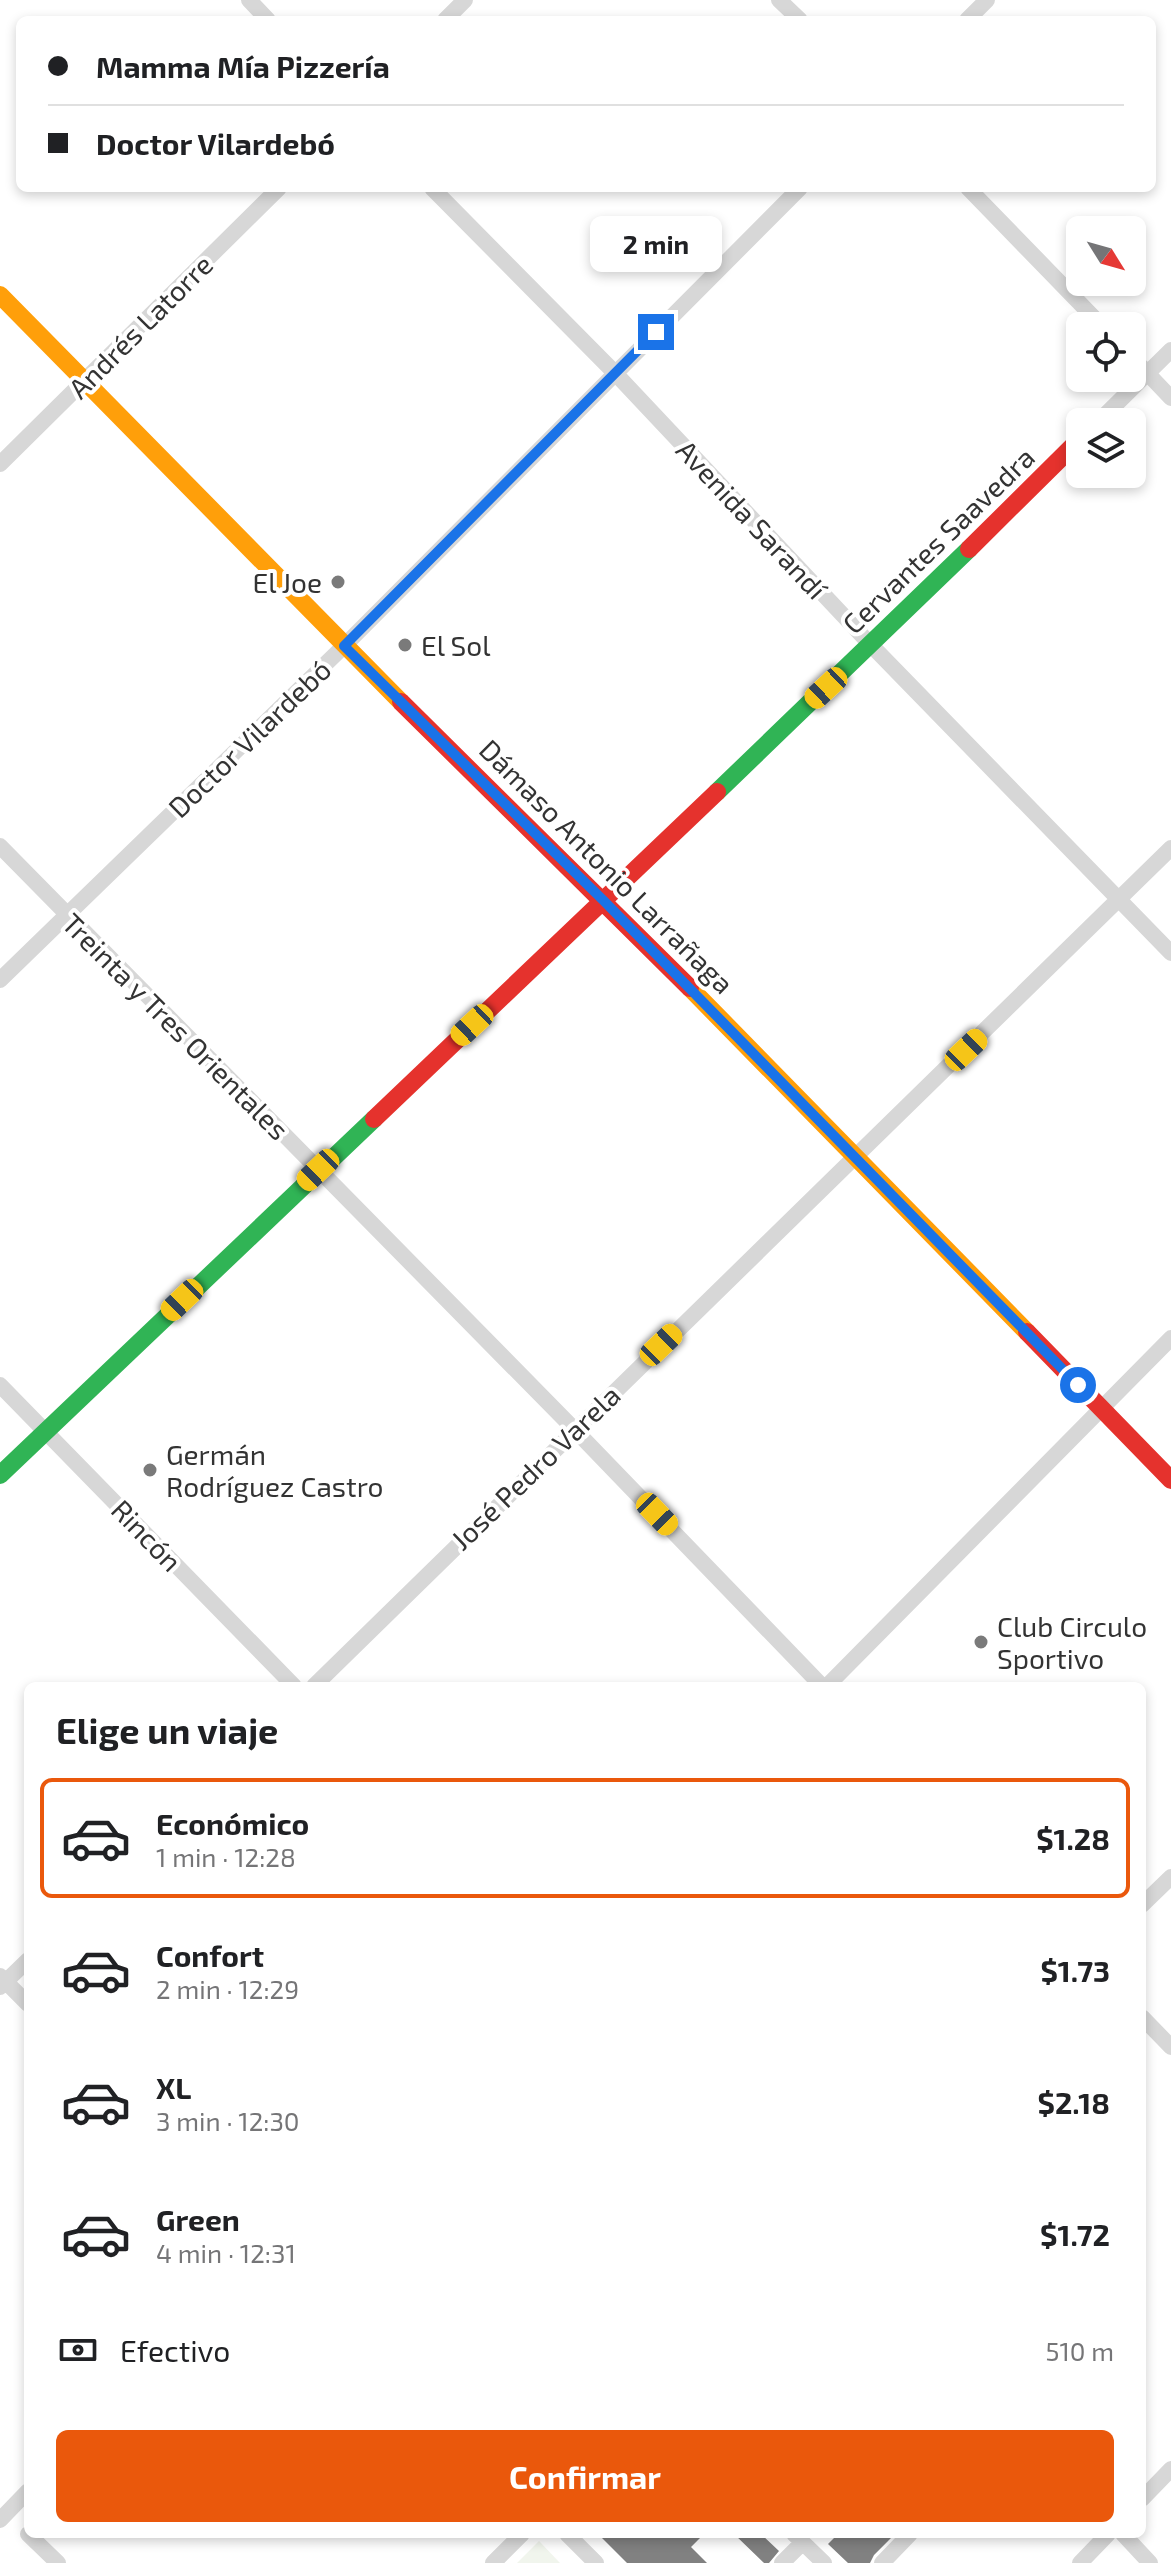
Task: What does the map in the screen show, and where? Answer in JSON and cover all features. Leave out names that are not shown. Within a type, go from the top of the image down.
[{"type":"street","points":[[249,0],[264,16]]},
{"type":"street","points":[[449,16],[465,0]]},
{"type":"street","points":[[779,0],[796,16]]},
{"type":"street","points":[[971,16],[987,0]]},
{"type":"street","name":"Andrés Latorre","points":[[0,464],[275,192]]},
{"type":"street","name":"Avenida Sarandí","points":[[436,192],[615,373],[871,645],[1171,953]]},
{"type":"street","name":"Doctor Vilardebó","points":[[0,980],[344,646],[796,192]]},
{"type":"street","points":[[972,192],[1088,312]]},
{"type":"street","name":"Dámaso Antonio Larrañaga","points":[[0,295],[344,646],[604,901],[856,1156],[1171,1480]]},
{"type":"street","points":[[1112,408],[1171,350]]},
{"type":"street","points":[[1148,373],[1171,398]]},
{"type":"street","name":"Cervantes Saavedra","points":[[0,1475],[871,645],[1066,453]]},
{"type":"street","name":"Treinta y Tres Orientales","points":[[0,846],[820,1682]]},
{"type":"street","name":"José Pedro Varela","points":[[318,1682],[1171,848]]},
{"type":"street","points":[[828,1682],[1171,1338]]},
{"type":"street","name":"Rincón","points":[[0,1385],[290,1682]]},
{"type":"street","points":[[1146,1901],[1171,1877]]},
{"type":"street","points":[[24,1963],[2,1982],[24,2001]]},
{"type":"street","points":[[1146,2021],[1171,2047]]},
{"type":"street","points":[[1146,2495],[1171,2469]]},
{"type":"street","points":[[24,2494],[2,2513],[24,2531]]},
{"type":"street","points":[[32,2538],[58,2563]]},
{"type":"street","points":[[493,2563],[518,2538]]},
{"type":"street","points":[[571,2538],[596,2563]]},
{"type":"street","points":[[782,2563],[798,2538],[824,2563]]},
{"type":"street","points":[[889,2561],[907,2538]]},
{"type":"street","points":[[1080,2563],[1104,2538]]},
{"type":"street","points":[[1127,2538],[1150,2563]]},
{"type":"shaded area","points":[[539,2541],[560,2563],[517,2563]]},
{"type":"building","points":[[602,2538],[700,2538],[691,2547],[707,2563],[627,2563]]},
{"type":"building","points":[[738,2538],[765,2538],[779,2551],[769,2563],[764,2563]]},
{"type":"building","points":[[834,2538],[891,2538],[870,2563],[848,2563],[828,2544]]},
{"type":"traffic: fast","points":[[717,792],[969,549]]},
{"type":"traffic: fast","points":[[0,1475],[374,1119]]},
{"type":"traffic: slow","points":[[0,295],[401,702]]},
{"type":"traffic: slow","points":[[690,988],[1027,1332]]},
{"type":"traffic: jam","points":[[969,549],[1066,453]]},
{"type":"traffic: jam","points":[[401,702],[690,988]]},
{"type":"traffic: jam","points":[[374,1119],[717,792]]},
{"type":"traffic: jam","points":[[1027,1332],[1171,1480]]},
{"type":"place","name":"El Joe","points":[[338,582]]},
{"type":"place","name":"El Sol","points":[[405,645]]},
{"type":"place","name":"Germán Rodríguez Castro","points":[[150,1470]]},
{"type":"place","name":"Club Circulo Sportivo","points":[[981,1642]]},
{"type":"route","points":[[656,332],[344,646],[604,901],[1078,1385]]}]
